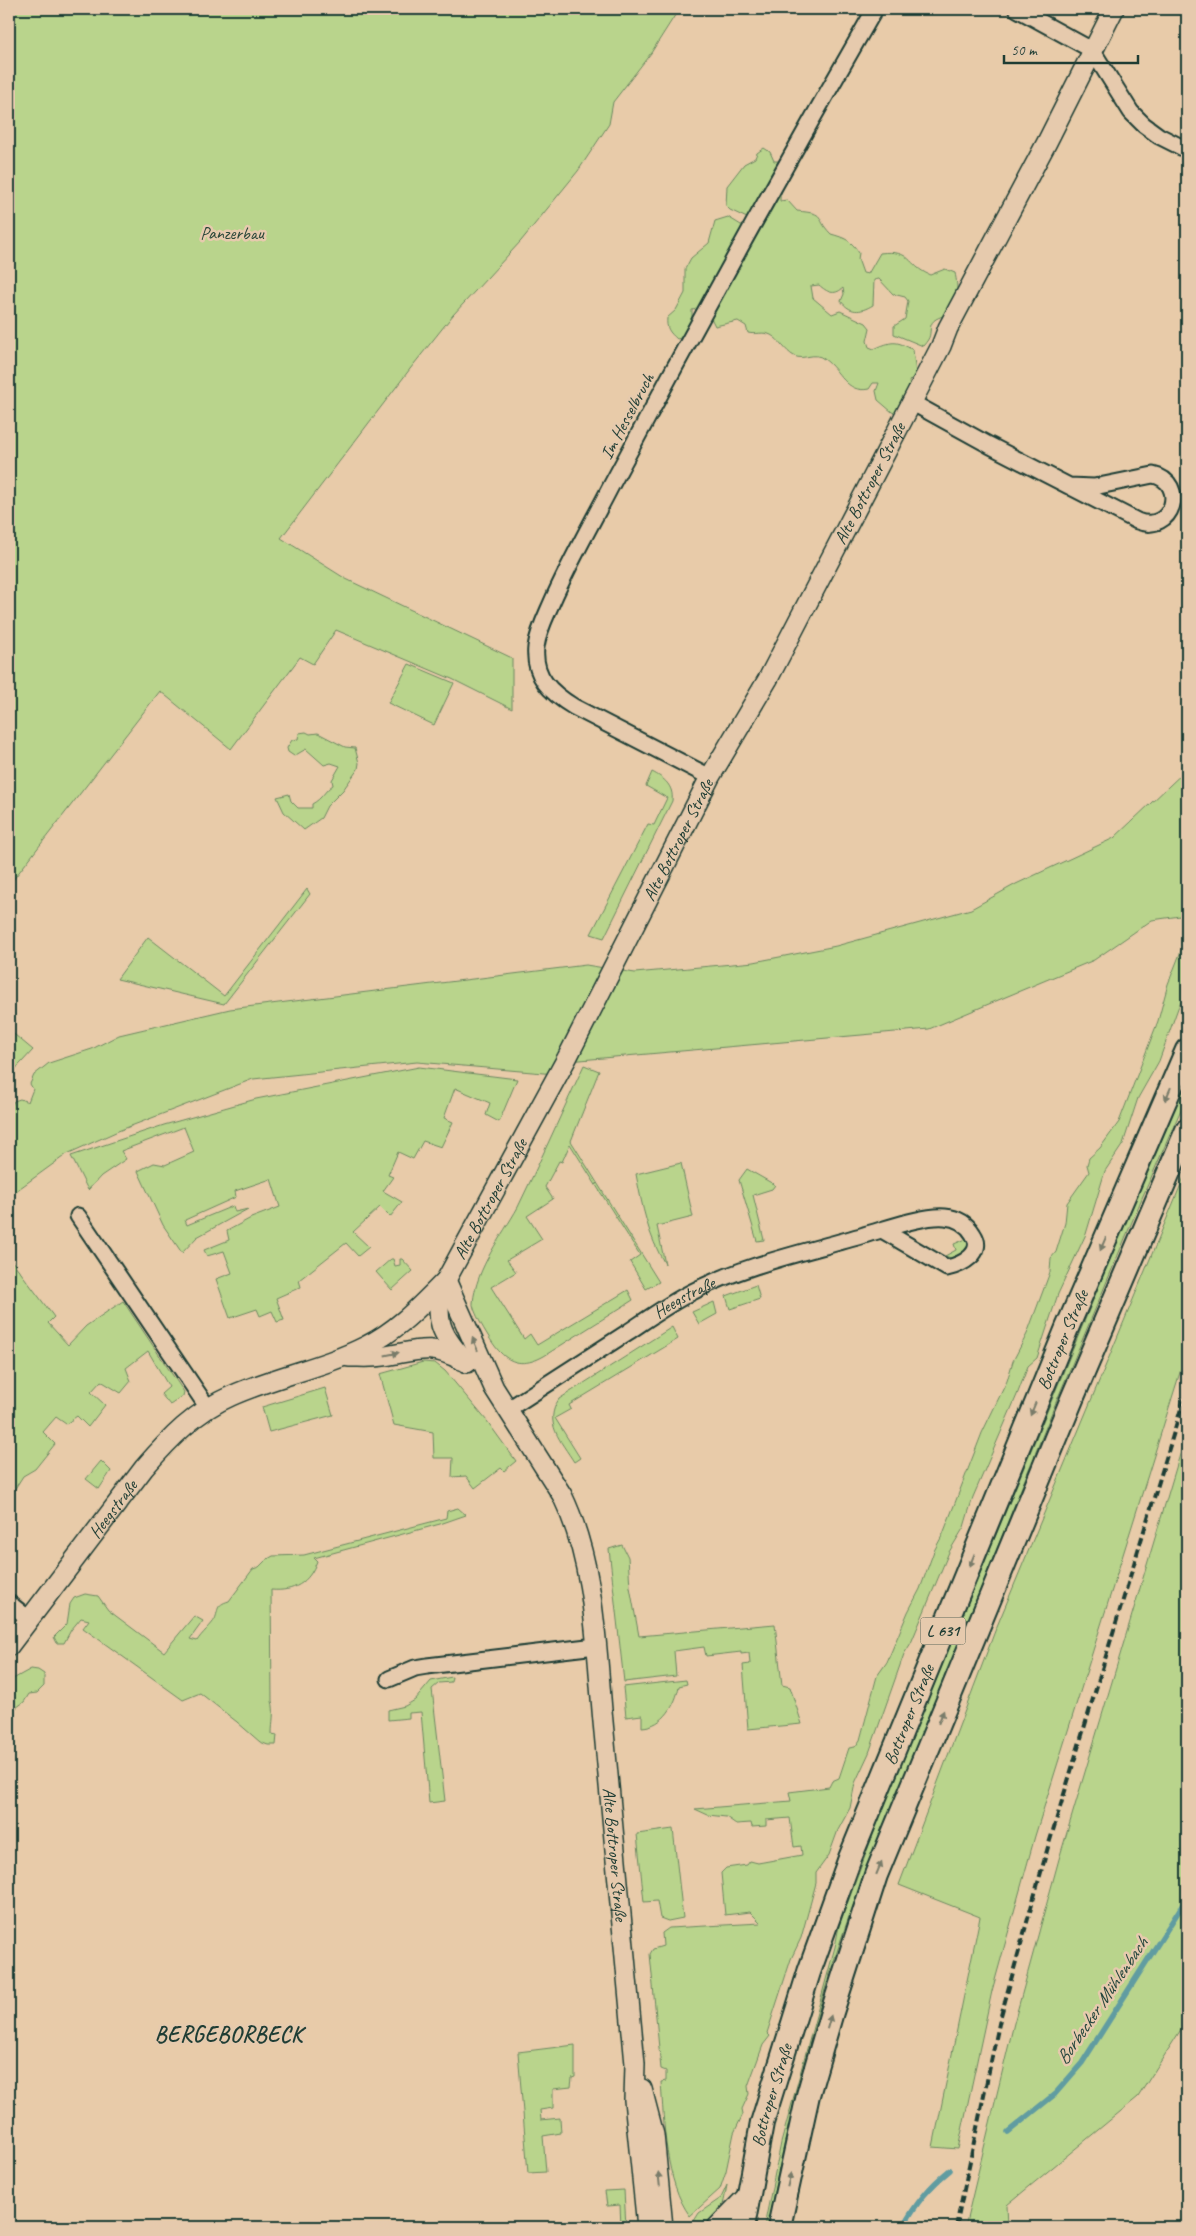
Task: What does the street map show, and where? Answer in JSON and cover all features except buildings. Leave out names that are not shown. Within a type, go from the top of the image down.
[{"type":"main road","name":"Bottroper Straße","points":[[742,2227],[762,2123],[809,1972],[850,1858],[1066,1328],[1187,1050]]},
{"type":"main road","name":"Bottroper Straße","points":[[780,2225],[808,2095],[832,2012],[876,1875],[1072,1399],[1187,1130]]},
{"type":"street","name":"Im Hesselbruch","points":[[710,777],[555,695],[546,686],[539,673],[536,657],[538,639],[570,563],[647,419],[798,143],[875,9]]},
{"type":"street","points":[[1016,9],[1092,50],[1131,112],[1152,130],[1187,150]]},
{"type":"street","name":"Alte Bottroper Straße","points":[[467,1362],[448,1341],[440,1327],[439,1306],[446,1280],[567,1058],[710,777],[768,678],[941,346],[948,328],[1047,142],[1114,9]]},
{"type":"street","name":"Alte Bottroper Straße","points":[[911,402],[1069,486],[1140,523],[1152,523],[1161,520],[1168,514],[1173,505],[1172,494],[1168,485],[1161,478],[1153,475],[1094,487],[1069,486]]},
{"type":"street","points":[[78,1216],[208,1408]]},
{"type":"street","name":"Heegstraße","points":[[507,1410],[692,1292],[749,1268],[882,1230],[933,1217],[956,1219],[969,1228],[975,1237],[976,1245],[974,1253],[967,1260],[959,1266],[947,1268],[882,1230]]},
{"type":"street","name":"Alte Bottroper Straße","points":[[446,1280],[494,1388],[552,1478],[570,1513],[581,1546],[596,1646],[635,2064],[634,2100],[663,2225]]},
{"type":"street","name":"Heegstraße","points":[[9,1646],[155,1456],[183,1428],[208,1408],[241,1391],[366,1347],[389,1332],[423,1304],[446,1280]]},
{"type":"street","name":"Heegstraße","points":[[343,1356],[384,1356],[424,1349],[447,1353],[467,1362],[494,1388]]},
{"type":"street","points":[[9,1603],[29,1619]]},
{"type":"street","points":[[389,1679],[415,1668],[427,1666],[596,1646]]},
{"type":"street","points":[[717,2227],[749,2194]]},
{"type":"green space","name":"Panzerbau","points":[[9,9],[679,9],[651,53],[613,102],[609,124],[578,171],[521,241],[453,315],[281,538],[346,579],[512,658],[512,709],[452,679],[336,630],[313,664],[300,657],[231,749],[160,691],[9,885]]},
{"type":"green space","points":[[764,148],[770,152],[774,161],[785,161],[791,169],[789,178],[781,192],[780,201],[787,200],[797,211],[817,215],[831,234],[850,242],[859,253],[858,259],[863,273],[868,274],[880,253],[891,252],[904,256],[930,275],[945,269],[955,273],[957,289],[954,304],[947,313],[932,322],[929,338],[923,346],[894,334],[894,326],[905,319],[908,301],[905,297],[893,294],[879,279],[874,280],[873,305],[860,310],[852,310],[844,305],[841,301],[844,294],[843,288],[834,292],[828,291],[819,285],[811,286],[813,298],[832,314],[840,311],[866,323],[870,328],[867,341],[869,347],[874,349],[885,344],[898,343],[913,350],[916,374],[909,381],[910,387],[898,414],[892,412],[878,400],[876,391],[879,383],[873,383],[869,389],[861,390],[855,388],[849,385],[824,359],[816,356],[794,356],[771,335],[748,333],[746,326],[738,321],[715,326],[709,314],[703,308],[692,310],[692,327],[684,337],[677,339],[669,330],[667,318],[676,310],[685,293],[685,269],[691,258],[709,243],[715,221],[728,217],[741,225],[746,224],[747,218],[726,206],[727,186],[744,164],[755,158],[757,153]]},
{"type":"green space","points":[[409,664],[454,683],[434,725],[388,703]]},
{"type":"green space","points":[[306,732],[310,734],[318,733],[345,747],[355,748],[359,763],[358,769],[343,790],[327,806],[321,818],[304,830],[284,812],[277,797],[289,794],[291,801],[298,808],[312,808],[312,804],[333,785],[332,780],[340,766],[331,763],[324,765],[306,749],[294,756],[288,752],[287,748],[292,740],[298,739],[299,733]]},
{"type":"green space","points":[[1187,769],[1187,915],[1152,920],[1094,960],[929,1029],[569,1061],[555,1074],[417,1062],[253,1079],[118,1131],[67,1154],[9,1196],[9,1110],[14,1101],[20,1099],[28,1102],[33,1089],[30,1084],[34,1075],[49,1063],[92,1049],[119,1035],[230,1009],[586,965],[635,973],[754,962],[836,946],[971,909],[1016,884],[1114,838]]},
{"type":"green space","points":[[652,772],[670,787],[672,801],[604,938],[591,934],[648,824],[654,825],[667,798],[646,786]]},
{"type":"green space","points":[[307,889],[310,894],[224,1004],[117,979],[148,937],[224,996]]},
{"type":"green space","points":[[1187,936],[1187,991],[1178,1008],[1159,1061],[1138,1098],[1123,1144],[1105,1171],[1086,1234],[1058,1294],[1037,1358],[1028,1366],[973,1497],[964,1527],[949,1552],[911,1643],[904,1654],[869,1753],[855,1783],[850,1808],[838,1830],[829,1855],[816,1873],[816,1883],[801,1938],[791,1959],[767,2033],[770,2036],[763,2045],[748,2086],[749,2094],[742,2109],[743,2114],[734,2133],[720,2189],[690,2216],[675,2186],[667,2152],[661,2082],[666,2081],[666,2071],[661,2069],[650,1954],[653,1949],[663,1946],[662,1933],[669,1928],[761,1923],[750,1912],[725,1915],[721,1873],[726,1868],[747,1865],[750,1861],[758,1863],[802,1855],[801,1846],[794,1847],[790,1818],[766,1820],[766,1826],[752,1827],[751,1823],[736,1824],[726,1817],[708,1815],[695,1809],[791,1801],[789,1792],[829,1787],[832,1781],[839,1778],[849,1748],[855,1747],[860,1740],[877,1676],[887,1662],[920,1589],[982,1433],[1007,1381],[1013,1361],[1027,1334],[1050,1272],[1051,1258],[1056,1252],[1065,1223],[1067,1203],[1089,1172],[1087,1165],[1089,1158],[1100,1148],[1119,1122],[1158,1021],[1168,984]]},
{"type":"green space","points":[[9,1030],[33,1050],[9,1076]]},
{"type":"green space","points":[[584,1065],[599,1071],[571,1141],[659,1282],[646,1289],[630,1262],[640,1255],[570,1144],[562,1162],[559,1161],[545,1187],[553,1199],[527,1216],[542,1239],[507,1260],[516,1272],[491,1287],[524,1339],[530,1334],[537,1345],[628,1290],[633,1300],[544,1356],[532,1361],[515,1362],[500,1352],[484,1328],[473,1303],[475,1290],[484,1265],[518,1207]]},
{"type":"green space","points":[[419,1067],[517,1079],[499,1122],[486,1115],[490,1103],[455,1088],[444,1118],[453,1122],[441,1147],[423,1141],[413,1159],[398,1152],[388,1175],[393,1177],[383,1191],[402,1202],[390,1217],[380,1207],[353,1232],[369,1247],[358,1256],[346,1243],[299,1280],[301,1287],[276,1298],[284,1320],[277,1322],[272,1311],[260,1316],[257,1309],[230,1318],[216,1279],[232,1273],[224,1251],[207,1256],[204,1250],[229,1240],[227,1231],[251,1218],[280,1207],[271,1179],[235,1191],[236,1197],[185,1220],[187,1225],[233,1206],[235,1212],[248,1209],[197,1237],[182,1253],[163,1225],[138,1171],[154,1163],[165,1165],[194,1152],[184,1127],[121,1151],[126,1159],[101,1176],[88,1190],[71,1156],[164,1125],[256,1099]]},
{"type":"green space","points":[[1187,1079],[1187,1096],[1054,1407],[852,1908],[814,2026],[793,2106],[767,2227],[764,2227],[781,2143],[835,1947],[839,1926],[881,1813],[1108,1264]]},
{"type":"green space","points":[[681,1163],[693,1217],[657,1226],[665,1264],[650,1232],[636,1174]]},
{"type":"green space","points":[[747,1169],[775,1185],[772,1189],[753,1195],[764,1240],[757,1241],[739,1180]]},
{"type":"green space","points":[[1187,1170],[1187,1350],[1035,1836],[992,1991],[958,2149],[933,2147],[980,1917],[899,1885],[995,1631]]},
{"type":"green space","points":[[966,1239],[969,1244],[965,1251],[951,1258],[945,1256],[956,1250],[954,1244]]},
{"type":"green space","points":[[9,1257],[54,1317],[48,1323],[68,1345],[86,1326],[123,1301],[184,1392],[183,1396],[170,1405],[161,1394],[169,1387],[148,1351],[126,1368],[131,1381],[121,1393],[101,1381],[91,1392],[105,1405],[88,1427],[77,1416],[66,1424],[56,1417],[43,1432],[55,1444],[35,1469],[23,1476],[9,1498]]},
{"type":"green space","points":[[393,1259],[395,1266],[400,1265],[400,1259],[402,1259],[413,1271],[392,1290],[376,1272]]},
{"type":"green space","points":[[756,1285],[760,1299],[730,1309],[726,1296]]},
{"type":"green space","points":[[714,1302],[717,1314],[699,1324],[692,1312]]},
{"type":"green space","points":[[672,1327],[678,1339],[569,1405],[571,1409],[555,1418],[580,1458],[574,1462],[559,1439],[553,1424],[553,1416],[559,1399]]},
{"type":"green space","points":[[423,1362],[435,1363],[445,1371],[487,1421],[516,1461],[504,1471],[501,1468],[475,1488],[466,1476],[452,1477],[453,1458],[434,1458],[433,1432],[394,1425],[380,1374]]},
{"type":"green space","points":[[325,1388],[333,1415],[269,1432],[262,1407]]},
{"type":"green space","points":[[1187,1431],[1187,2020],[1138,2097],[1007,2205],[1008,2227],[965,2227],[1014,2023],[1059,1859]]},
{"type":"green space","points":[[101,1461],[111,1471],[99,1489],[86,1479]]},
{"type":"green space","points":[[458,1508],[466,1515],[440,1524],[314,1558],[317,1561],[314,1569],[300,1584],[294,1588],[271,1590],[272,1734],[277,1735],[276,1745],[260,1742],[200,1693],[183,1700],[83,1628],[89,1620],[81,1618],[71,1630],[64,1643],[57,1643],[54,1637],[67,1624],[70,1604],[74,1598],[85,1594],[98,1596],[108,1610],[164,1652],[194,1616],[203,1621],[190,1639],[197,1641],[214,1621],[219,1606],[229,1601],[253,1569],[259,1567],[273,1556],[304,1555],[446,1518],[447,1511]]},
{"type":"green space","points":[[622,1545],[628,1557],[630,1587],[639,1636],[775,1624],[782,1685],[790,1687],[802,1724],[748,1729],[743,1665],[750,1664],[749,1653],[741,1654],[741,1652],[706,1656],[704,1647],[674,1651],[676,1676],[624,1682],[609,1549]]},
{"type":"green space","points":[[31,1669],[38,1670],[44,1674],[44,1686],[37,1693],[29,1694],[24,1702],[9,1713],[9,1697],[14,1692],[12,1686],[13,1679]]},
{"type":"green space","points":[[452,1677],[451,1682],[439,1683],[432,1689],[445,1801],[429,1803],[421,1712],[409,1713],[409,1718],[388,1720],[388,1710],[405,1706],[415,1700],[431,1681]]},
{"type":"green space","points":[[686,1680],[687,1684],[679,1686],[675,1700],[668,1713],[657,1723],[642,1727],[642,1715],[626,1717],[623,1687]]},
{"type":"green space","points":[[673,1829],[683,1918],[668,1921],[660,1918],[657,1901],[644,1902],[637,1834]]},
{"type":"green space","points":[[575,2045],[575,2077],[572,2078],[571,2087],[553,2089],[553,2108],[540,2110],[541,2120],[560,2118],[561,2133],[543,2136],[546,2172],[528,2173],[518,2052]]},
{"type":"green space","points":[[727,2185],[719,2214],[710,2221],[694,2221],[699,2213],[721,2198]]},
{"type":"green space","points":[[624,2190],[626,2227],[621,2227],[620,2205],[607,2206],[605,2191]]},
{"type":"waterway","name":"Borbecker Mühlenbach","points":[[1008,2132],[1055,2094],[1082,2063],[1187,1898]]},
{"type":"waterway","name":"Borbecker Mühlenbach","points":[[903,2227],[924,2196],[950,2170]]},
{"type":"railway","points":[[956,2227],[1000,2019],[1048,1847],[1187,1389]]},
{"type":"district","name":"BERGEBORBECK","points":[[229,2035]]}]
